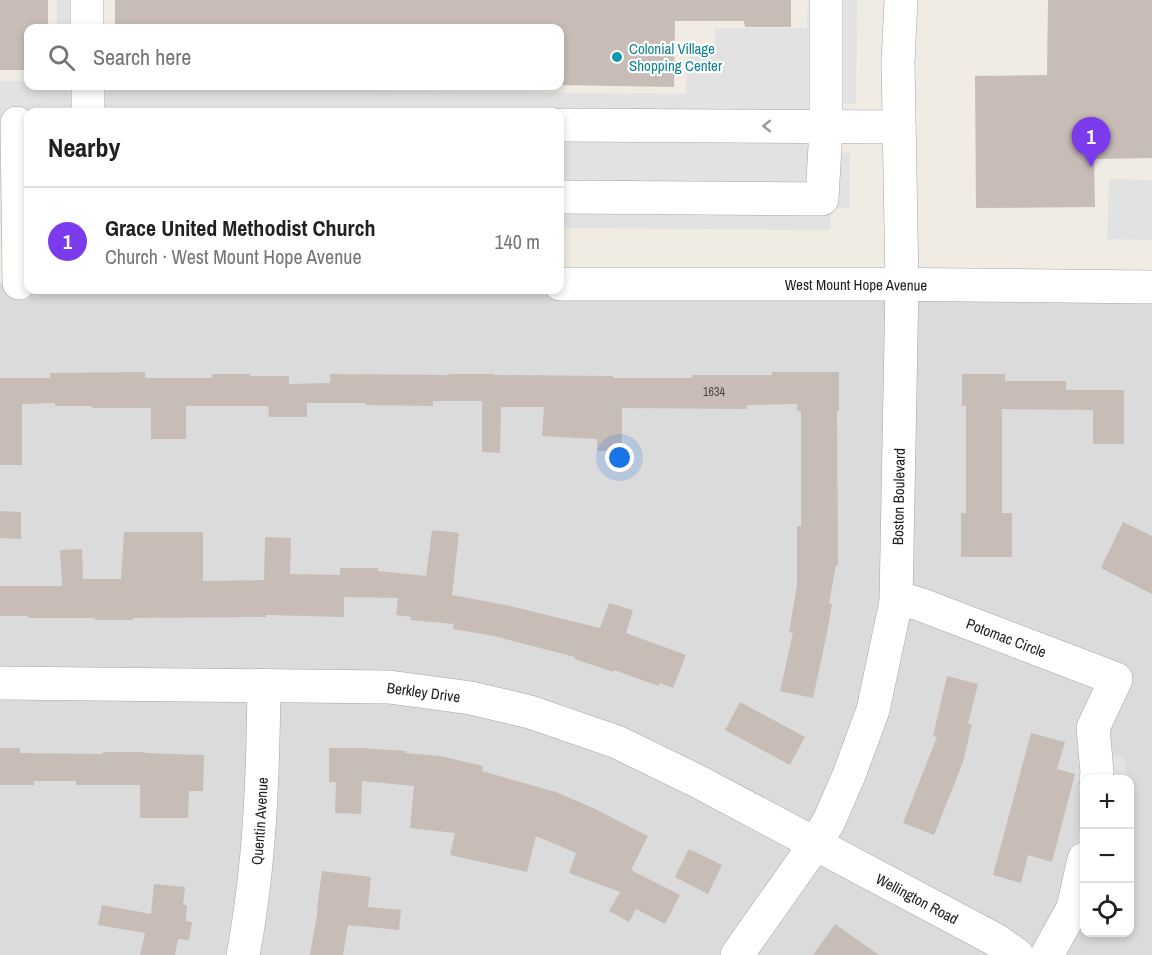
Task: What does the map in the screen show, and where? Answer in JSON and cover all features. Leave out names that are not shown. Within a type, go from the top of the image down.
[{"type":"street","points":[[87,0],[87,24]]},
{"type":"street","points":[[564,197],[822,199],[826,127],[826,0]]},
{"type":"street","name":"Boston Boulevard","points":[[737,955],[829,821],[873,710],[896,602],[902,284],[898,62],[902,0]]},
{"type":"street","points":[[88,90],[88,108]]},
{"type":"street","points":[[15,123],[23,193],[16,283]]},
{"type":"street","points":[[564,125],[899,127]]},
{"type":"street","name":"West Mount Hope Avenue","points":[[564,284],[1152,287]]},
{"type":"street","name":"Potomac Circle","points":[[896,602],[909,601],[922,605],[1116,679],[1094,728],[1097,775]]},
{"type":"street","name":"Berkley Drive","points":[[0,683],[389,687],[471,698],[530,712],[616,741],[816,843]]},
{"type":"street","name":"Quentin Avenue","points":[[243,955],[256,864],[262,788],[264,685]]},
{"type":"street","name":"Wellington Road","points":[[816,843],[996,940],[1017,955]]},
{"type":"street","points":[[1047,955],[1073,908],[1080,877]]},
{"type":"shaded area","points":[[57,0],[100,0],[99,24],[57,24]]},
{"type":"shaded area","points":[[808,0],[857,0],[856,104],[834,104],[833,152],[850,153],[850,208],[831,209],[830,230],[564,228],[564,108],[24,108],[24,223],[0,223],[0,81],[24,81],[24,90],[351,90],[686,94],[687,46],[714,47],[715,28],[807,28]]},
{"type":"shaded area","points":[[1109,179],[1152,180],[1152,240],[1107,239]]},
{"type":"shaded area","points":[[0,283],[24,283],[24,294],[564,294],[564,290],[1152,286],[1152,955],[0,955]]},
{"type":"shaded area","points":[[1125,756],[1125,775],[1082,775],[1082,757]]},
{"type":"shaded area","points":[[1080,829],[1080,930],[1054,917]]},
{"type":"building","points":[[0,0],[48,0],[48,24],[24,24],[24,70],[0,70]]},
{"type":"building","name":"Colonial Village Shopping Center","points":[[115,0],[791,0],[791,27],[745,27],[744,21],[675,21],[674,87],[564,85],[564,24],[115,24]]},
{"type":"building","points":[[1048,0],[1152,0],[1152,158],[1094,159],[1095,207],[976,208],[975,76],[1047,75]]},
{"type":"building","points":[[145,372],[145,378],[212,378],[212,374],[289,376],[289,384],[330,383],[330,374],[494,374],[692,378],[692,375],[839,372],[838,565],[836,565],[829,603],[832,604],[813,698],[780,691],[793,633],[789,632],[797,585],[797,526],[801,526],[801,411],[797,411],[797,404],[747,405],[747,409],[622,408],[622,451],[597,451],[597,439],[542,436],[544,407],[501,407],[500,453],[482,452],[482,401],[433,401],[433,406],[307,403],[307,417],[269,417],[268,406],[186,406],[186,439],[151,439],[151,408],[92,408],[92,406],[55,406],[55,403],[22,404],[22,465],[0,465],[0,378],[50,378],[50,373]]},
{"type":"building","points":[[962,374],[1005,374],[1005,381],[1066,381],[1066,390],[1124,390],[1124,444],[1093,444],[1093,410],[1002,409],[1002,513],[1012,513],[1012,557],[961,557],[961,513],[966,513],[966,406],[962,406]]},
{"type":"building","points":[[0,511],[21,512],[21,539],[0,538]]},
{"type":"building","points":[[1123,522],[1152,536],[1152,594],[1101,568]]},
{"type":"building","points":[[432,530],[459,533],[452,595],[506,605],[600,628],[609,603],[633,610],[626,633],[686,655],[673,688],[660,683],[659,686],[614,670],[614,672],[574,659],[575,657],[494,636],[453,629],[454,624],[410,620],[411,617],[396,615],[398,598],[344,597],[344,617],[266,615],[266,617],[95,620],[95,618],[0,616],[0,586],[62,586],[60,550],[82,549],[83,579],[121,579],[124,532],[203,532],[203,581],[264,580],[265,537],[291,538],[290,574],[340,575],[340,568],[378,568],[378,571],[426,576]]},
{"type":"building","points":[[947,676],[978,684],[968,724],[972,724],[963,762],[934,835],[903,823],[937,737],[933,736]]},
{"type":"building","points":[[740,702],[805,737],[790,765],[725,730]]},
{"type":"building","points":[[1031,733],[1065,742],[1057,769],[1075,774],[1052,862],[1028,855],[1021,883],[993,875]]},
{"type":"building","points":[[0,748],[20,748],[20,753],[145,752],[204,755],[203,791],[189,791],[188,818],[140,818],[140,785],[76,785],[76,781],[34,781],[34,785],[0,785]]},
{"type":"building","points":[[329,748],[406,751],[405,753],[440,756],[483,766],[482,771],[556,792],[648,836],[631,870],[680,895],[665,924],[636,909],[629,922],[609,911],[620,892],[569,873],[576,853],[536,836],[527,872],[450,855],[455,833],[410,828],[414,786],[362,781],[361,814],[335,813],[336,782],[329,782]]},
{"type":"building","points":[[689,849],[722,865],[708,894],[675,877]]},
{"type":"building","points":[[322,871],[371,877],[368,907],[401,910],[399,930],[348,925],[343,955],[310,955]]},
{"type":"building","points":[[154,884],[185,887],[183,905],[187,905],[186,921],[192,922],[189,940],[178,939],[175,955],[140,955],[145,933],[98,925],[102,905],[151,914]]},
{"type":"building","points":[[835,924],[879,955],[813,955]]},
{"type":"place","name":"Colonial Village Shopping Center","points":[[617,57]]},
{"type":"place","name":"Grace United Methodist Church","points":[[1091,167]]}]
